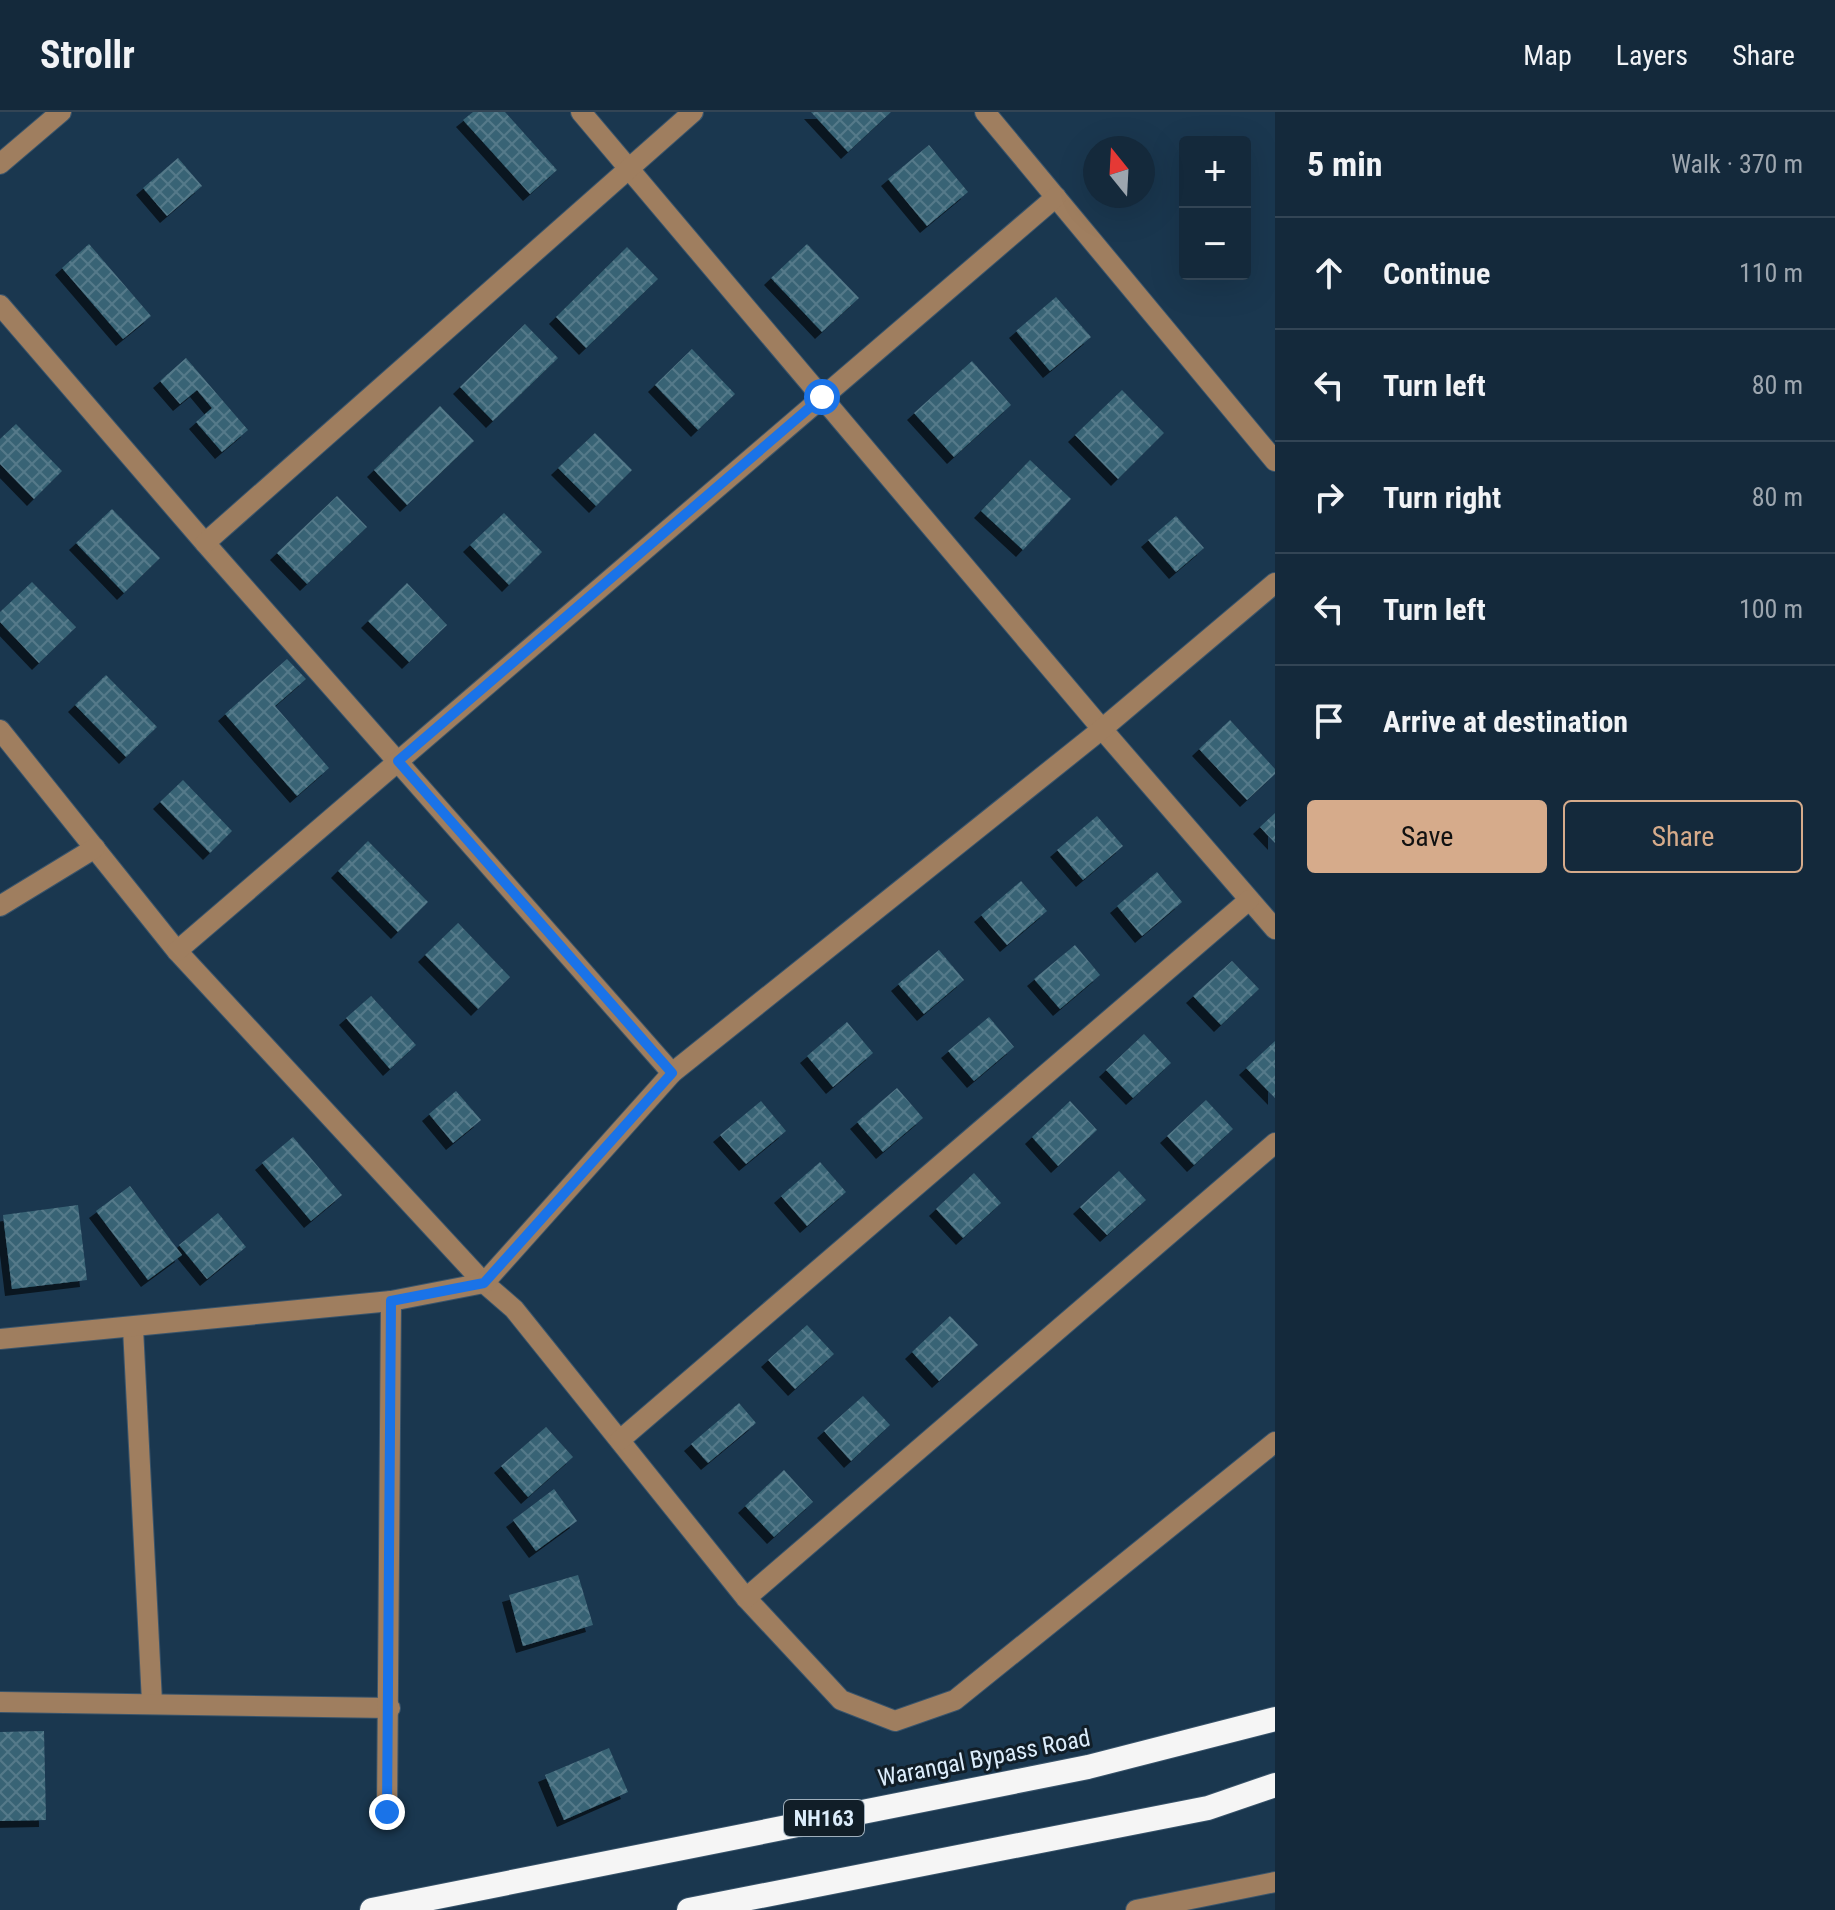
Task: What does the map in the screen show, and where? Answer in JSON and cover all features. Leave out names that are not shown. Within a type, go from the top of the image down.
[{"type":"highway","name":"Warangal Bypass Road","points":[[372,1910],[1088,1767],[1275,1719]]},
{"type":"highway","points":[[689,1910],[1208,1808],[1275,1785]]},
{"type":"street","points":[[0,164],[61,112]]},
{"type":"street","points":[[581,112],[1275,929]]},
{"type":"street","points":[[205,543],[693,112]]},
{"type":"street","points":[[985,112],[1275,461]]},
{"type":"street","points":[[177,951],[1056,197]]},
{"type":"street","points":[[0,305],[205,543],[672,1073]]},
{"type":"street","points":[[0,1339],[391,1301],[484,1283],[672,1073],[1102,729],[1275,583]]},
{"type":"street","points":[[0,730],[177,951],[484,1283],[514,1309],[746,1598],[841,1700],[895,1721],[955,1700],[1275,1442]]},
{"type":"street","points":[[0,906],[95,848]]},
{"type":"street","points":[[620,1440],[1249,900]]},
{"type":"street","points":[[746,1598],[1275,1143]]},
{"type":"street","points":[[387,1812],[391,1301]]},
{"type":"street","points":[[133,1328],[152,1702]]},
{"type":"street","points":[[0,1702],[390,1708]]},
{"type":"street","points":[[1136,1910],[1274,1884]]},
{"type":"building","points":[[473,112],[505,112],[557,170],[530,194],[463,120]]},
{"type":"building","points":[[811,112],[891,112],[848,152]]},
{"type":"building","points":[[929,145],[968,192],[927,226],[888,179]]},
{"type":"building","points":[[178,158],[202,186],[167,216],[143,188]]},
{"type":"building","points":[[89,244],[151,316],[123,339],[62,268]]},
{"type":"building","points":[[807,244],[859,298],[822,332],[771,278]]},
{"type":"building","points":[[627,247],[658,279],[586,348],[556,317]]},
{"type":"building","points":[[1056,297],[1091,337],[1050,371],[1016,331]]},
{"type":"building","points":[[525,324],[558,358],[493,421],[460,387]]},
{"type":"building","points":[[692,349],[735,394],[698,430],[655,385]]},
{"type":"building","points":[[186,358],[248,430],[222,452],[196,422],[212,408],[197,390],[180,404],[160,381]]},
{"type":"building","points":[[972,361],[1011,405],[954,457],[914,413]]},
{"type":"building","points":[[1122,390],[1164,433],[1118,479],[1075,435]]},
{"type":"building","points":[[440,406],[474,441],[407,505],[374,470]]},
{"type":"building","points":[[16,424],[62,471],[34,499],[0,464],[0,439]]},
{"type":"building","points":[[595,433],[632,470],[596,506],[558,468]]},
{"type":"building","points":[[1030,460],[1071,499],[1023,550],[981,511]]},
{"type":"building","points":[[337,496],[367,527],[307,584],[277,553]]},
{"type":"building","points":[[112,509],[160,558],[124,593],[76,543]]},
{"type":"building","points":[[504,513],[542,552],[509,585],[470,545]]},
{"type":"building","points":[[1176,516],[1204,548],[1176,572],[1148,540]]},
{"type":"building","points":[[32,582],[76,627],[39,663],[0,622],[0,612]]},
{"type":"building","points":[[407,583],[447,625],[409,662],[368,621]]},
{"type":"building","points":[[287,659],[306,679],[275,706],[329,768],[297,796],[225,714]]},
{"type":"building","points":[[106,675],[157,727],[126,757],[75,705]]},
{"type":"building","points":[[1230,720],[1275,769],[1275,774],[1247,800],[1199,749]]},
{"type":"building","points":[[183,780],[232,831],[210,853],[160,802]]},
{"type":"building","points":[[1275,813],[1275,843],[1260,827]]},
{"type":"building","points":[[1097,816],[1123,846],[1083,880],[1057,850]]},
{"type":"building","points":[[368,841],[428,902],[398,932],[338,871]]},
{"type":"building","points":[[1157,872],[1182,902],[1142,936],[1117,906]]},
{"type":"building","points":[[1021,881],[1047,911],[1007,945],[981,915]]},
{"type":"building","points":[[458,923],[510,977],[478,1009],[425,955]]},
{"type":"building","points":[[1075,945],[1100,975],[1060,1009],[1034,979]]},
{"type":"building","points":[[939,950],[964,980],[924,1014],[898,984]]},
{"type":"building","points":[[1232,961],[1259,989],[1221,1025],[1193,996]]},
{"type":"building","points":[[371,996],[416,1045],[390,1069],[346,1018]]},
{"type":"building","points":[[989,1017],[1014,1047],[974,1081],[948,1051]]},
{"type":"building","points":[[847,1022],[873,1053],[833,1087],[807,1056]]},
{"type":"building","points":[[1144,1034],[1171,1063],[1133,1098],[1106,1070]]},
{"type":"building","points":[[1275,1041],[1275,1098],[1246,1068]]},
{"type":"building","points":[[897,1088],[923,1118],[883,1152],[857,1122]]},
{"type":"building","points":[[456,1091],[481,1120],[453,1143],[429,1114]]},
{"type":"building","points":[[1206,1100],[1233,1129],[1194,1165],[1167,1136]]},
{"type":"building","points":[[761,1101],[786,1131],[746,1164],[720,1135]]},
{"type":"building","points":[[1070,1101],[1097,1130],[1058,1166],[1032,1137]]},
{"type":"building","points":[[293,1137],[342,1195],[311,1221],[262,1163]]},
{"type":"building","points":[[820,1162],[846,1192],[807,1226],[781,1196]]},
{"type":"building","points":[[1119,1171],[1146,1200],[1107,1235],[1080,1207]]},
{"type":"building","points":[[974,1173],[1001,1203],[963,1238],[936,1209]]},
{"type":"building","points":[[130,1186],[182,1255],[148,1280],[96,1211]]},
{"type":"building","points":[[78,1205],[87,1280],[12,1289],[3,1215]]},
{"type":"building","points":[[218,1213],[246,1247],[207,1279],[179,1245]]},
{"type":"building","points":[[950,1316],[978,1345],[939,1381],[912,1352]]},
{"type":"building","points":[[807,1325],[834,1354],[795,1389],[768,1360]]},
{"type":"building","points":[[863,1396],[890,1425],[851,1461],[824,1431]]},
{"type":"building","points":[[739,1403],[756,1423],[708,1463],[691,1444]]},
{"type":"building","points":[[546,1427],[573,1457],[528,1497],[501,1466]]},
{"type":"building","points":[[784,1470],[813,1502],[774,1537],[745,1506]]},
{"type":"building","points":[[554,1489],[577,1521],[536,1551],[513,1520]]},
{"type":"building","points":[[578,1575],[593,1625],[523,1646],[509,1595]]},
{"type":"building","points":[[44,1731],[46,1820],[0,1821],[0,1732]]},
{"type":"building","points":[[609,1748],[628,1792],[564,1820],[545,1775]]},
{"type":"route","points":[[387,1812],[391,1301],[484,1283],[672,1073],[398,761],[822,397]]}]
